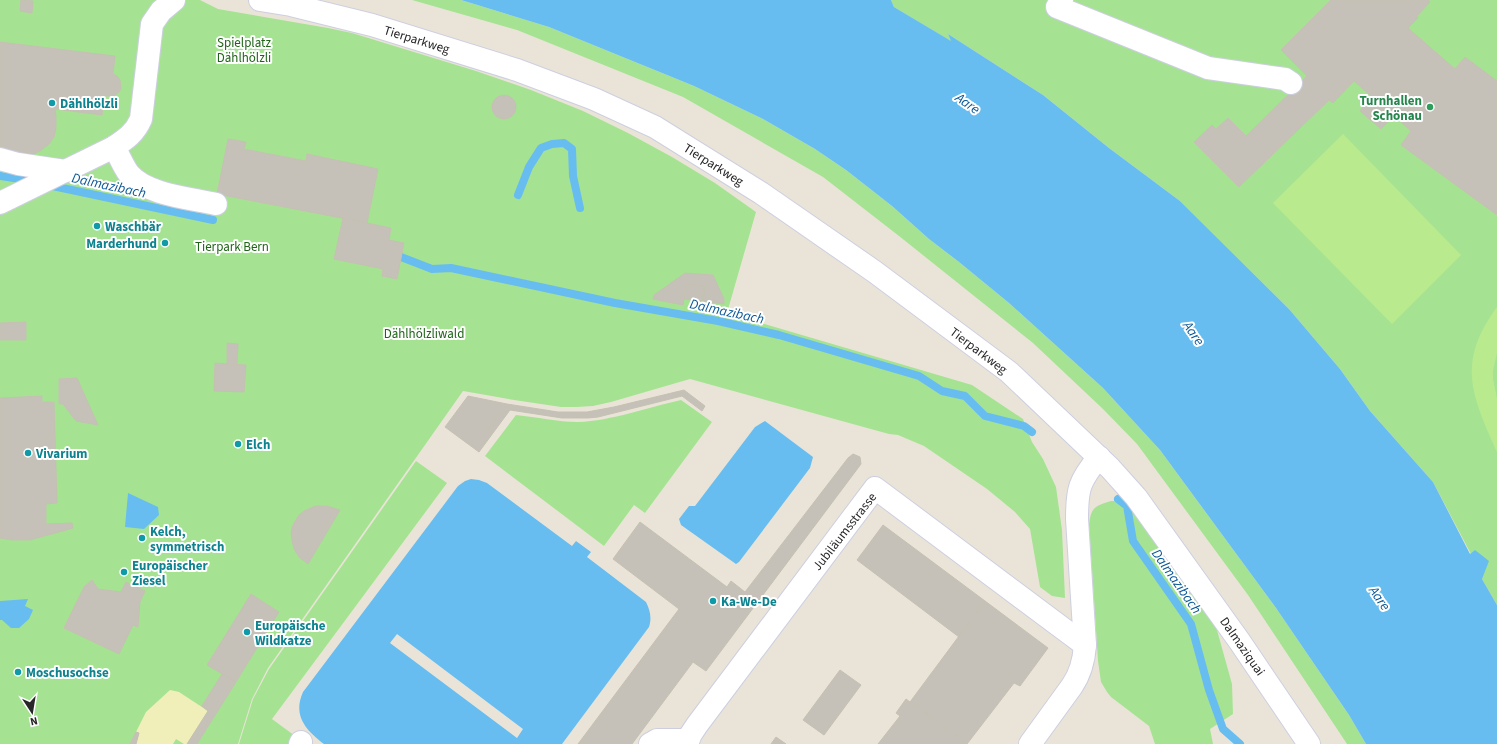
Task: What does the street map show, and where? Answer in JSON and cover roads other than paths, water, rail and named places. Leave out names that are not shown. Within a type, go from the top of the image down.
[{"type":"street","points":[[1,203],[114,147],[131,136],[141,119],[152,24],[161,11],[174,0]]},
{"type":"street","name":"Tierparkweg","points":[[260,0],[291,5],[372,26],[517,70],[594,99],[655,127],[761,193],[875,272],[1009,372],[1099,457]]},
{"type":"street","points":[[1062,0],[1057,7],[1208,68],[1285,79],[1291,83]]},
{"type":"street","points":[[114,147],[128,172],[140,184],[156,191],[216,204]]},
{"type":"street","points":[[0,159],[59,174]]},
{"type":"street","points":[[1030,744],[1077,680],[1083,663],[1085,645],[1077,502],[1081,482],[1099,457]]},
{"type":"street","name":"Dalmaziquai","points":[[1099,457],[1136,497],[1240,642],[1309,744]]},
{"type":"street","name":"Jubiläumsstrasse","points":[[688,742],[697,725],[875,488],[1085,645]]},
{"type":"street","points":[[650,744],[657,740],[688,742]]},
{"type":"water","name":"Aare","points":[[461,0],[891,0],[894,7],[951,41],[948,34],[1043,95],[1109,148],[1180,201],[1289,309],[1340,369],[1370,411],[1433,482],[1470,554],[1475,550],[1489,561],[1482,579],[1497,605],[1497,744],[1366,744],[1349,715],[1276,608],[1160,450],[1103,388],[1009,303],[846,170],[815,149],[763,119],[694,86],[549,27]]},
{"type":"water","points":[[765,421],[813,457],[810,468],[736,564],[681,525],[679,519],[689,506],[695,506],[755,427]]},
{"type":"water","points":[[471,479],[487,483],[572,546],[576,541],[591,552],[587,557],[646,602],[650,614],[649,627],[562,744],[324,744],[312,734],[300,716],[299,708],[303,692],[458,486]],"holes":[[[397,634],[523,729],[517,738],[390,643]]]},
{"type":"water","points":[[128,493],[158,507],[159,515],[144,529],[125,527]]},
{"type":"water","points":[[28,599],[25,606],[33,610],[29,619],[19,628],[11,628],[0,620],[0,601]]},
{"type":"waterway","points":[[518,195],[529,167],[541,148],[552,144],[564,143],[572,149],[573,176],[580,208]]},
{"type":"waterway","name":"Dalmazibach","points":[[0,176],[33,181]]},
{"type":"waterway","name":"Dalmazibach","points":[[48,185],[213,220]]},
{"type":"waterway","name":"Dalmazibach","points":[[401,257],[432,269],[451,268],[615,303],[718,321],[779,335],[919,376],[942,391],[965,396],[985,416],[1024,426],[1032,432]]},
{"type":"waterway","name":"Dalmazibach","points":[[1118,499],[1127,506],[1133,541],[1191,624],[1209,690],[1223,729],[1240,744]]},
{"type":"place","name":"Dählhölzli","points":[[52,103]]},
{"type":"place","name":"Turnhallen Schönau","points":[[1430,107]]},
{"type":"place","name":"Waschbär","points":[[97,226]]},
{"type":"place","name":"Marderhund","points":[[165,243]]},
{"type":"place","name":"Elch","points":[[238,444]]},
{"type":"place","name":"Vivarium","points":[[28,453]]},
{"type":"place","name":"Kelch, symmetrisch","points":[[142,538]]},
{"type":"place","name":"Europäischer Ziesel","points":[[124,572]]},
{"type":"place","name":"Ka-We-De","points":[[713,601]]},
{"type":"place","name":"Europäische Wildkatze","points":[[247,632]]},
{"type":"place","name":"Moschusochse","points":[[18,672]]},
{"type":"park label","name":"Spielplatz Dählhölzli","points":[[244,50]]},
{"type":"park label","name":"Tierpark Bern","points":[[232,246]]},
{"type":"park label","name":"Dählhölzliwald","points":[[424,333]]}]
